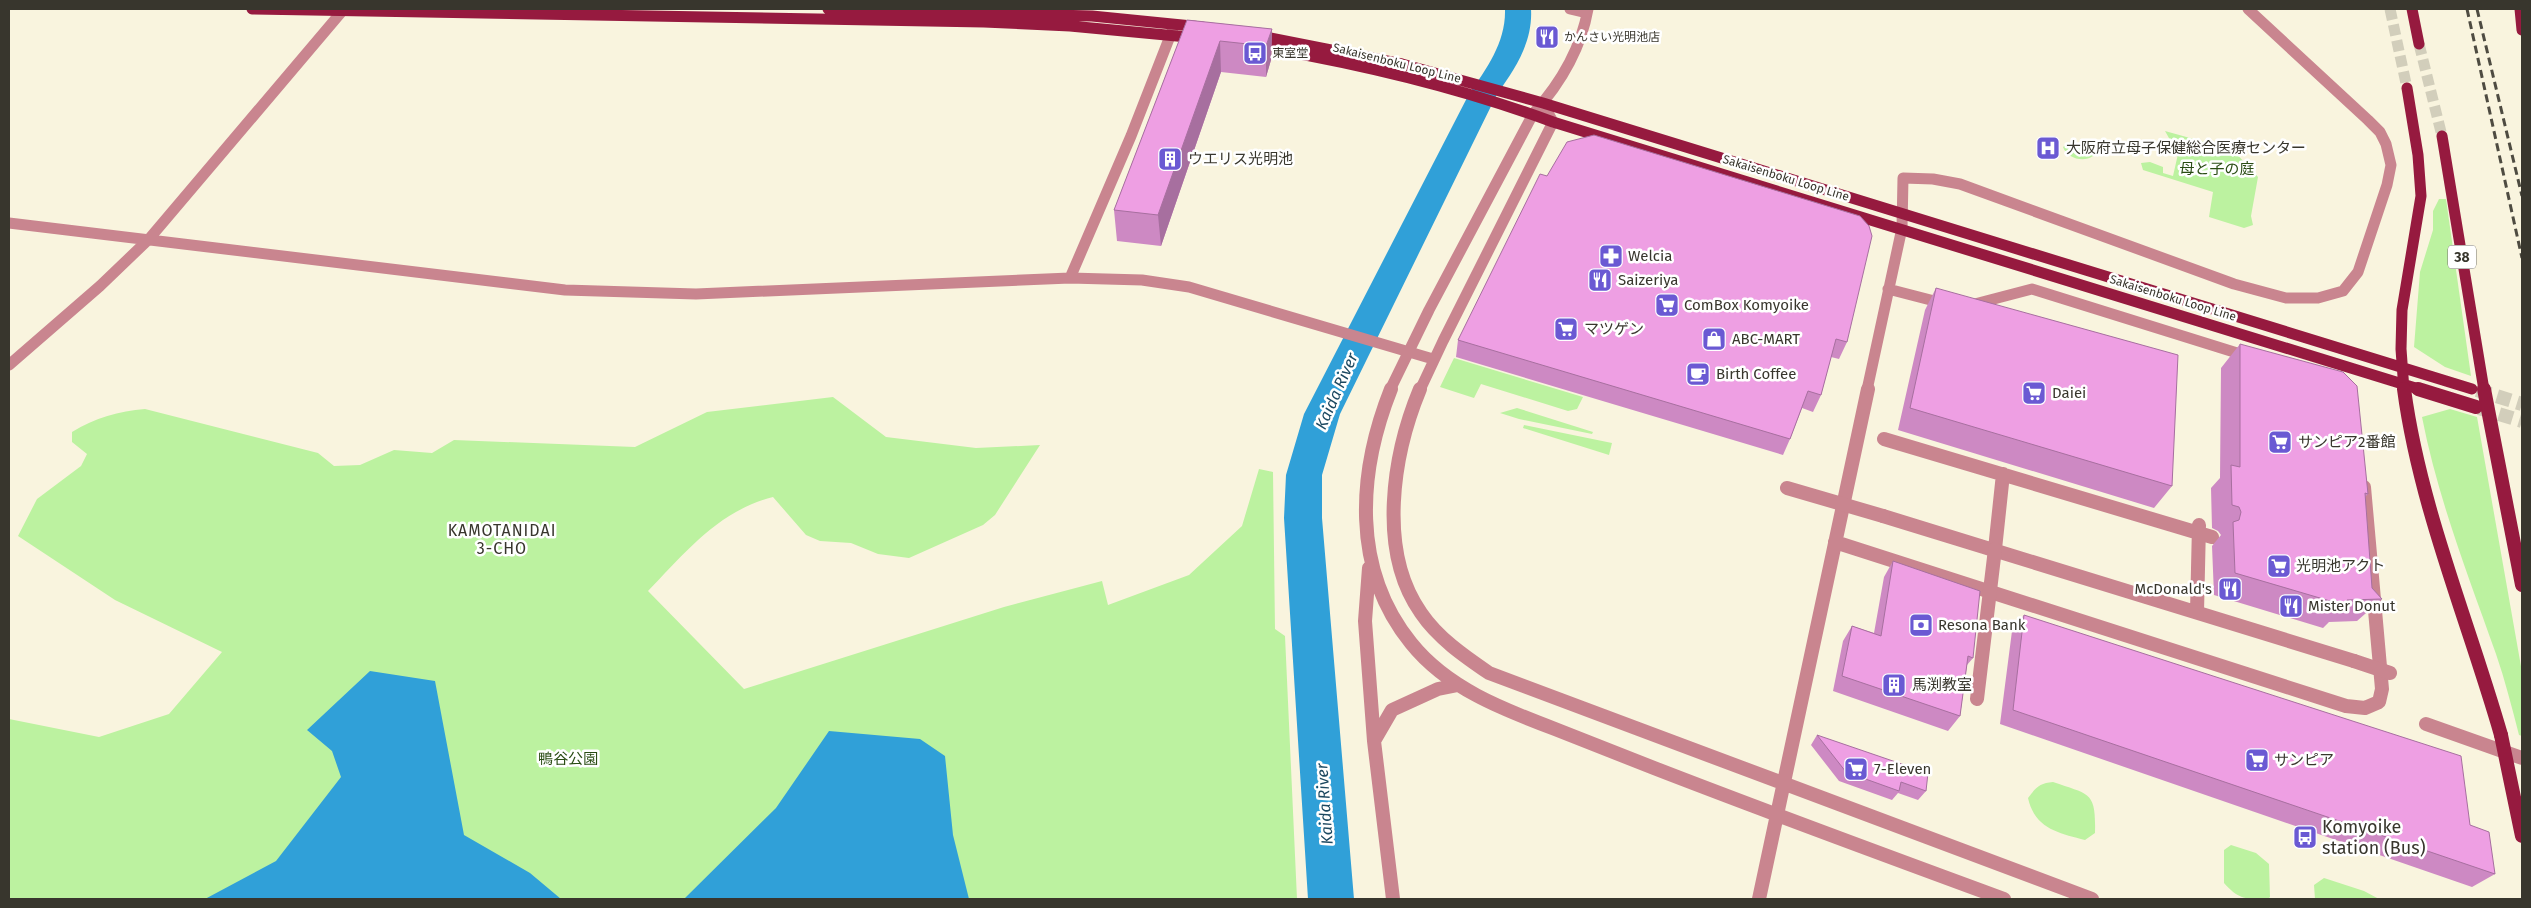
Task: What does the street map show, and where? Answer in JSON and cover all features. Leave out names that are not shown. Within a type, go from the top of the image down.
[{"type":"main road","points":[[252,9],[994,23],[1070,26],[1171,34],[1206,39]]},
{"type":"main road","points":[[828,9],[1092,16],[1216,29]]},
{"type":"main road","points":[[2412,9],[2419,44]]},
{"type":"main road","points":[[2521,13],[2522,30]]},
{"type":"main road","name":"Sakaisenboku Loop Line","points":[[1250,34],[1384,60],[1543,103],[2472,389]]},
{"type":"main road","name":"Sakaisenboku Loop Line","points":[[1243,44],[1380,70],[1498,103],[1553,122],[1902,228],[2476,407]]},
{"type":"main road","points":[[2407,88],[2421,173],[2421,197],[2417,230],[2402,300],[2401,349],[2415,455],[2428,505],[2501,735],[2522,836]]},
{"type":"main road","name":"38","points":[[2442,136],[2482,378],[2522,585]]},
{"type":"street","points":[[1392,899],[1374,742],[1365,621],[1369,563],[1366,522],[1367,483],[1375,431],[1407,351],[1533,114],[1543,103],[1568,63],[1581,36],[1587,11],[1570,9]]},
{"type":"street","points":[[1758,899],[1778,816],[1782,784],[1902,228],[1903,178],[1933,178],[1960,184],[2147,254],[2234,284],[2277,295],[2318,298],[2343,291],[2358,272],[2387,185],[2391,165],[2386,144],[2380,132],[2368,120],[2248,9]]},
{"type":"street","points":[[9,365],[100,286],[149,239],[343,10]]},
{"type":"street","points":[[1070,278],[1131,136],[1175,24]]},
{"type":"street","points":[[1543,103],[1553,122],[1433,359],[1407,419],[1396,467],[1392,512],[1398,560],[1413,601],[1430,625],[1454,649],[1489,673],[2092,899]]},
{"type":"street","points":[[9,223],[565,290],[696,294],[1070,278],[1142,280],[1189,287],[1388,344],[1433,359]]},
{"type":"street","points":[[1888,289],[1961,308],[2032,289],[2260,360]]},
{"type":"street","points":[[1884,439],[2203,531],[2197,612]]},
{"type":"street","points":[[1835,542],[2346,706],[2366,708],[2379,702],[2382,689],[2363,471]]},
{"type":"street","points":[[1977,699],[2003,474]]},
{"type":"street","points":[[1787,488],[1995,549],[2390,673]]},
{"type":"street","points":[[1369,563],[1388,611],[1404,637],[1431,665],[1458,686],[1521,716],[1994,898]]},
{"type":"street","points":[[1374,742],[1392,710],[1438,689],[1458,686]]},
{"type":"street","points":[[2426,724],[2522,758]]},
{"type":"green space","name":"母と子の庭","points":[[2165,131],[2233,150],[2258,177],[2251,216],[2253,225],[2244,228],[2209,217],[2213,192],[2143,170],[2141,163],[2150,162],[2163,167],[2163,173],[2173,176],[2178,154]]},
{"type":"green space","points":[[2070,142],[2085,145],[2092,150],[2093,156],[2085,159],[2072,157],[2063,147]]},
{"type":"green space","points":[[2439,199],[2446,199],[2471,376],[2445,367],[2414,347],[2420,272],[2433,230],[2433,211]]},
{"type":"green space","points":[[1454,358],[1583,397],[1577,409],[1568,411],[1481,384],[1474,398],[1440,387]]},
{"type":"green space","name":"鴨谷公園","points":[[833,397],[886,437],[976,448],[1040,445],[995,515],[983,525],[909,558],[878,554],[851,543],[820,541],[806,535],[773,497],[735,512],[704,535],[648,591],[744,689],[1004,607],[1102,581],[1108,605],[1189,575],[1242,526],[1259,469],[1273,472],[1275,629],[1285,636],[1297,899],[9,899],[9,719],[99,737],[169,714],[222,652],[115,600],[18,536],[37,499],[81,466],[87,454],[72,442],[72,432],[107,416],[145,409],[318,453],[334,466],[360,465],[394,450],[432,453],[454,440],[635,447],[707,412]]},
{"type":"green space","points":[[1517,408],[1593,432],[1592,434],[1519,419],[1500,413]]},
{"type":"green space","points":[[2450,409],[2477,417],[2522,672],[2522,736],[2519,735],[2499,664],[2454,537],[2436,478],[2422,417]]},
{"type":"green space","points":[[1524,425],[1612,443],[1609,455],[1523,428]]},
{"type":"green space","points":[[2053,782],[2083,793],[2092,802],[2095,833],[2085,840],[2049,828],[2036,817],[2031,808],[2028,798],[2036,788],[2045,783]]},
{"type":"green space","points":[[2231,845],[2256,853],[2269,864],[2270,897],[2268,899],[2239,896],[2224,883],[2224,850]]},
{"type":"green space","points":[[2324,878],[2364,891],[2379,899],[2315,899],[2314,885]]},
{"type":"water","points":[[370,671],[435,681],[464,835],[530,873],[561,899],[205,899],[276,861],[341,777],[332,751],[307,730]]},
{"type":"water","points":[[829,731],[920,739],[945,756],[953,835],[969,899],[684,899],[776,808]]},
{"type":"building","points":[[1187,20],[1272,29],[1266,46],[1220,41],[1158,215],[1114,210]]},
{"type":"building","name":"ComBox Komyoike","points":[[1594,135],[1860,216],[1869,226],[1872,236],[1847,342],[1836,339],[1821,395],[1808,391],[1790,439],[1458,340],[1540,174],[1547,176],[1567,142]]},
{"type":"building","name":"Daiei","points":[[1936,288],[2178,355],[2172,486],[1910,408]]},
{"type":"building","points":[[2240,344],[2343,372],[2357,386],[2368,494],[2365,493],[2372,588],[2382,599],[2347,600],[2347,606],[2235,573],[2233,522],[2239,520],[2241,512],[2239,507],[2232,505],[2231,465],[2240,467]]},
{"type":"building","points":[[1893,561],[1980,591],[1973,658],[1968,656],[1960,716],[1842,676],[1852,626],[1881,636]]},
{"type":"building","name":"サンピア","points":[[2024,615],[2461,756],[2470,825],[2489,832],[2495,874],[2013,710]]},
{"type":"building","points":[[1817,735],[1928,773],[1926,791],[1901,782],[1899,791],[1846,772]]},
{"type":"waterway","name":"Kaida River","points":[[1331,899],[1303,518],[1304,475],[1322,414],[1483,94],[1508,54],[1517,31],[1518,9]]},
{"type":"tunnel","points":[[2390,9],[2407,88]]},
{"type":"tunnel","points":[[2419,44],[2442,136]]},
{"type":"tunnel","points":[[2477,390],[2522,404]]},
{"type":"tunnel","points":[[2479,408],[2522,421]]},
{"type":"railway","points":[[2467,9],[2522,258]]},
{"type":"railway","points":[[2477,9],[2522,196]]},
{"type":"place","name":"かんさい光明池店","points":[[1547,37]]},
{"type":"place","name":"東室堂","points":[[1255,53]]},
{"type":"place","name":"大阪府立母子保健総合医療センター","points":[[2048,148]]},
{"type":"place","name":"ウエリス光明池","points":[[1170,159]]},
{"type":"place","name":"Welcia","points":[[1611,256]]},
{"type":"place","name":"Saizeriya","points":[[1600,280]]},
{"type":"place","name":"ComBox Komyoike","points":[[1667,305]]},
{"type":"place","name":"マツゲン","points":[[1566,329]]},
{"type":"place","name":"ABC-MART","points":[[1714,339]]},
{"type":"place","name":"Birth Coffee","points":[[1698,374]]},
{"type":"place","name":"Daiei","points":[[2034,393]]},
{"type":"place","name":"サンピア2番館","points":[[2280,442]]},
{"type":"place","name":"光明池アクト","points":[[2279,566]]},
{"type":"place","name":"McDonald's","points":[[2230,589]]},
{"type":"place","name":"Mister Donut","points":[[2291,606]]},
{"type":"place","name":"Resona Bank","points":[[1921,625]]},
{"type":"place","name":"馬渕教室","points":[[1894,685]]},
{"type":"place","name":"サンピア","points":[[2257,760]]},
{"type":"place","name":"7-Eleven","points":[[1856,769]]},
{"type":"place","name":"Komyoike station (Bus)","points":[[2305,837]]},
{"type":"district","name":"KAMOTANIDAI 3-CHO","points":[[502,539]]}]
